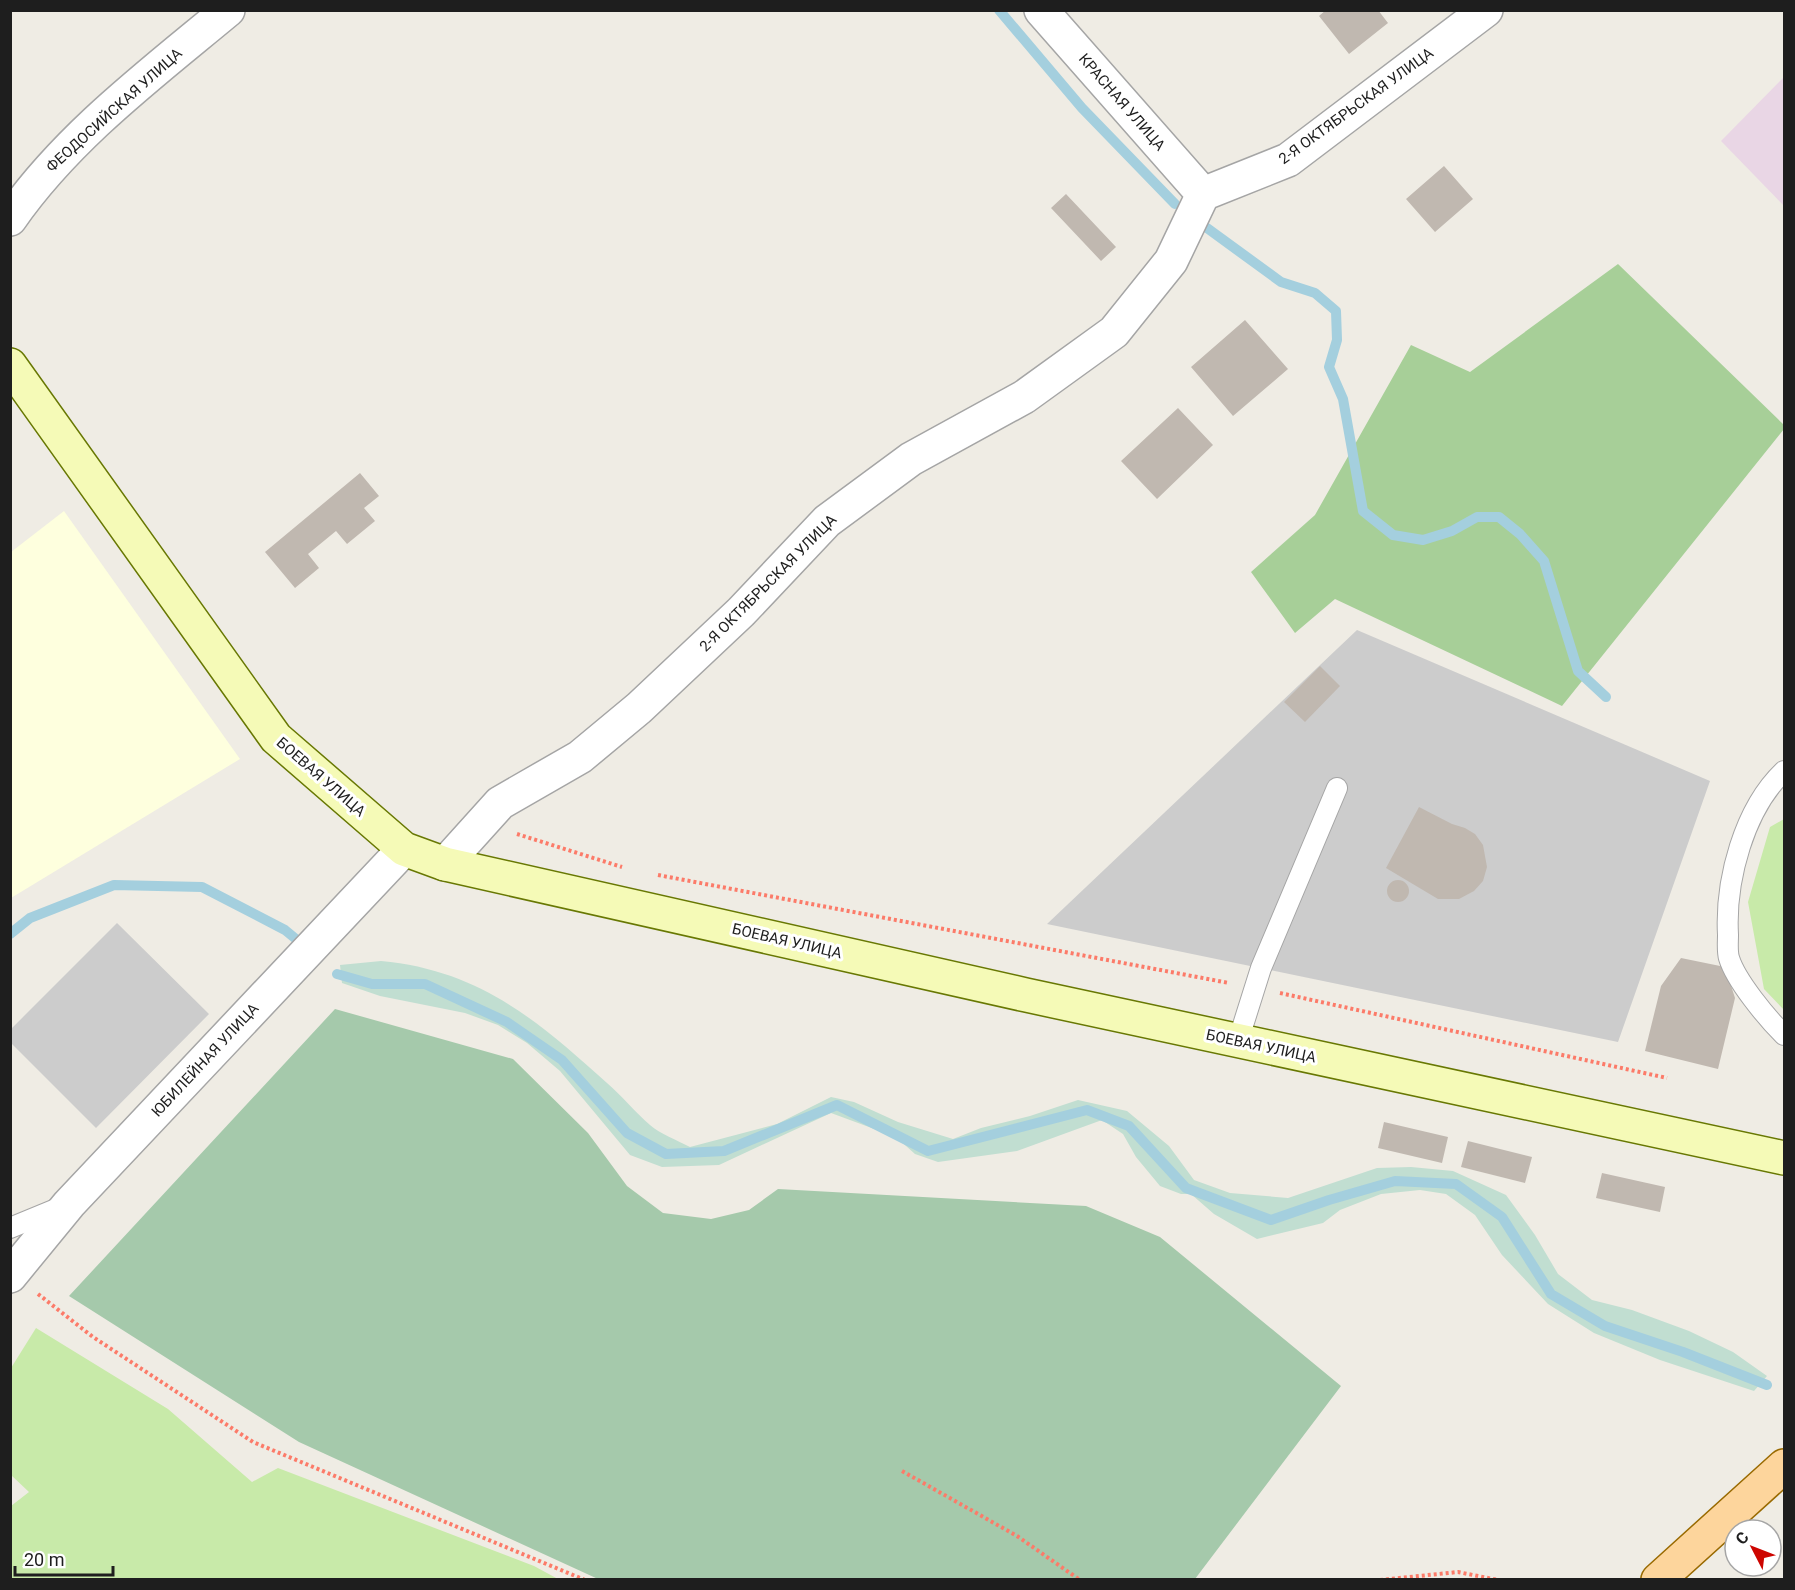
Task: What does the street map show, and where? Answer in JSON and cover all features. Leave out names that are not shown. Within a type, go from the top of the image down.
[{"type":"main road","points":[[1658,1580],[1785,1466]]},
{"type":"street","name":"ФЕОДОСИЙСКАЯ УЛИЦА","points":[[10,219],[35,182],[135,87],[228,10]]},
{"type":"street","name":"КРАСНАЯ УЛИЦА","points":[[1041,10],[1203,194]]},
{"type":"street","name":"2-Я ОКТЯБРЬСКАЯ УЛИЦА","points":[[445,864],[500,803],[580,757],[639,708],[741,612],[827,521],[911,459],[1024,398],[1114,332],[1172,261],[1203,194],[1288,159],[1486,10]]},
{"type":"street","name":"БОЕВАЯ УЛИЦА","points":[[10,366],[276,738],[404,849],[445,864],[1238,1041],[1785,1158]]},
{"type":"street","name":"ЮБИЛЕЙНАЯ УЛИЦА","points":[[11,1274],[69,1204],[404,849]]},
{"type":"lane","points":[[1781,778],[1738,849],[1726,906],[1729,958],[1761,1012],[1785,1035]]},
{"type":"lane","points":[[1238,1041],[1255,988],[1337,788]]},
{"type":"lane","points":[[10,1228],[69,1204]]},
{"type":"path","points":[[482,823],[632,870]]},
{"type":"path","points":[[656,875],[1255,988],[1667,1077]]},
{"type":"path","points":[[11,1274],[93,1337],[253,1442],[585,1580]]},
{"type":"path","points":[[902,1471],[1017,1536],[1080,1580]]},
{"type":"path","points":[[1380,1580],[1458,1572],[1498,1580]]},
{"type":"shaded area","points":[[1784,77],[1784,206],[1721,141]]},
{"type":"shaded area","points":[[64,511],[240,759],[11,898],[11,552]]},
{"type":"shaded area","points":[[1357,630],[1710,781],[1618,1042],[1047,924]]},
{"type":"shaded area","points":[[117,923],[209,1014],[96,1128],[11,1043],[11,1029]]},
{"type":"shaded area","points":[[381,961],[416,966],[448,975],[504,1002],[531,1019],[581,1060],[654,1128],[690,1147],[777,1124],[831,1097],[854,1102],[898,1122],[953,1139],[981,1128],[1030,1116],[1078,1100],[1127,1111],[1169,1146],[1194,1180],[1230,1193],[1288,1198],[1377,1168],[1411,1167],[1453,1171],[1506,1195],[1535,1235],[1558,1274],[1592,1300],[1632,1310],[1689,1331],[1733,1352],[1767,1376],[1754,1391],[1660,1360],[1594,1333],[1548,1304],[1502,1255],[1475,1215],[1446,1194],[1420,1190],[1381,1194],[1340,1210],[1323,1223],[1257,1239],[1214,1214],[1191,1194],[1181,1194],[1160,1186],[1136,1157],[1123,1134],[1102,1120],[1017,1151],[938,1162],[915,1154],[896,1137],[831,1113],[719,1165],[662,1167],[630,1155],[560,1071],[527,1043],[498,1025],[465,1013],[380,996],[342,983],[340,965]]},
{"type":"shaded area","points":[[335,1009],[513,1059],[588,1133],[627,1186],[663,1213],[711,1219],[749,1210],[778,1189],[1086,1206],[1160,1237],[1341,1386],[1195,1579],[598,1579],[299,1442],[69,1296]]},
{"type":"green space","points":[[1618,264],[1784,425],[1784,429],[1562,706],[1335,599],[1295,633],[1251,572],[1315,515],[1411,345],[1470,372]]},
{"type":"green space","points":[[1784,819],[1784,1010],[1764,989],[1748,902],[1770,827]]},
{"type":"green space","points":[[36,1328],[168,1409],[252,1482],[278,1468],[534,1566],[558,1579],[11,1579],[11,1506],[29,1492],[11,1475],[11,1368]]},
{"type":"building","points":[[1326,10],[1378,10],[1388,23],[1349,54],[1319,16]]},
{"type":"building","points":[[1444,166],[1473,199],[1435,232],[1406,199]]},
{"type":"building","points":[[1066,194],[1116,247],[1101,261],[1051,208]]},
{"type":"building","points":[[1245,320],[1288,369],[1233,416],[1191,367]]},
{"type":"building","points":[[1178,408],[1213,445],[1157,499],[1121,461]]},
{"type":"building","points":[[360,473],[379,496],[364,508],[375,521],[347,544],[336,531],[308,554],[319,568],[295,588],[265,552]]},
{"type":"building","points":[[1320,666],[1340,686],[1305,722],[1284,702]]},
{"type":"building","points":[[1419,807],[1465,828],[1475,834],[1483,845],[1487,867],[1483,881],[1474,891],[1459,899],[1438,899],[1386,868]]},
{"type":"building","points":[[1394,880],[1402,880],[1409,887],[1409,895],[1402,902],[1394,902],[1387,895],[1387,887]]},
{"type":"building","points":[[1681,958],[1725,967],[1735,998],[1718,1069],[1645,1051],[1661,986]]},
{"type":"building","points":[[1384,1122],[1448,1137],[1442,1163],[1378,1148]]},
{"type":"building","points":[[1468,1141],[1532,1157],[1525,1183],[1461,1167]]},
{"type":"building","points":[[1602,1173],[1665,1187],[1660,1212],[1596,1198]]},
{"type":"waterway","points":[[999,10],[1082,108],[1175,204]]},
{"type":"waterway","points":[[1207,228],[1281,282],[1315,293],[1336,311],[1337,340],[1329,367],[1343,399],[1363,511],[1393,535],[1423,540],[1452,531],[1477,517],[1499,517],[1520,534],[1544,561],[1578,671],[1606,697]]},
{"type":"waterway","points":[[10,934],[30,918],[114,885],[202,887],[285,930],[302,944]]},
{"type":"waterway","points":[[337,974],[372,984],[425,984],[507,1022],[562,1060],[627,1133],[666,1154],[724,1151],[837,1105],[928,1151],[1087,1110],[1129,1126],[1186,1188],[1271,1220],[1395,1181],[1456,1184],[1502,1217],[1551,1294],[1605,1326],[1683,1352],[1767,1385]]}]
